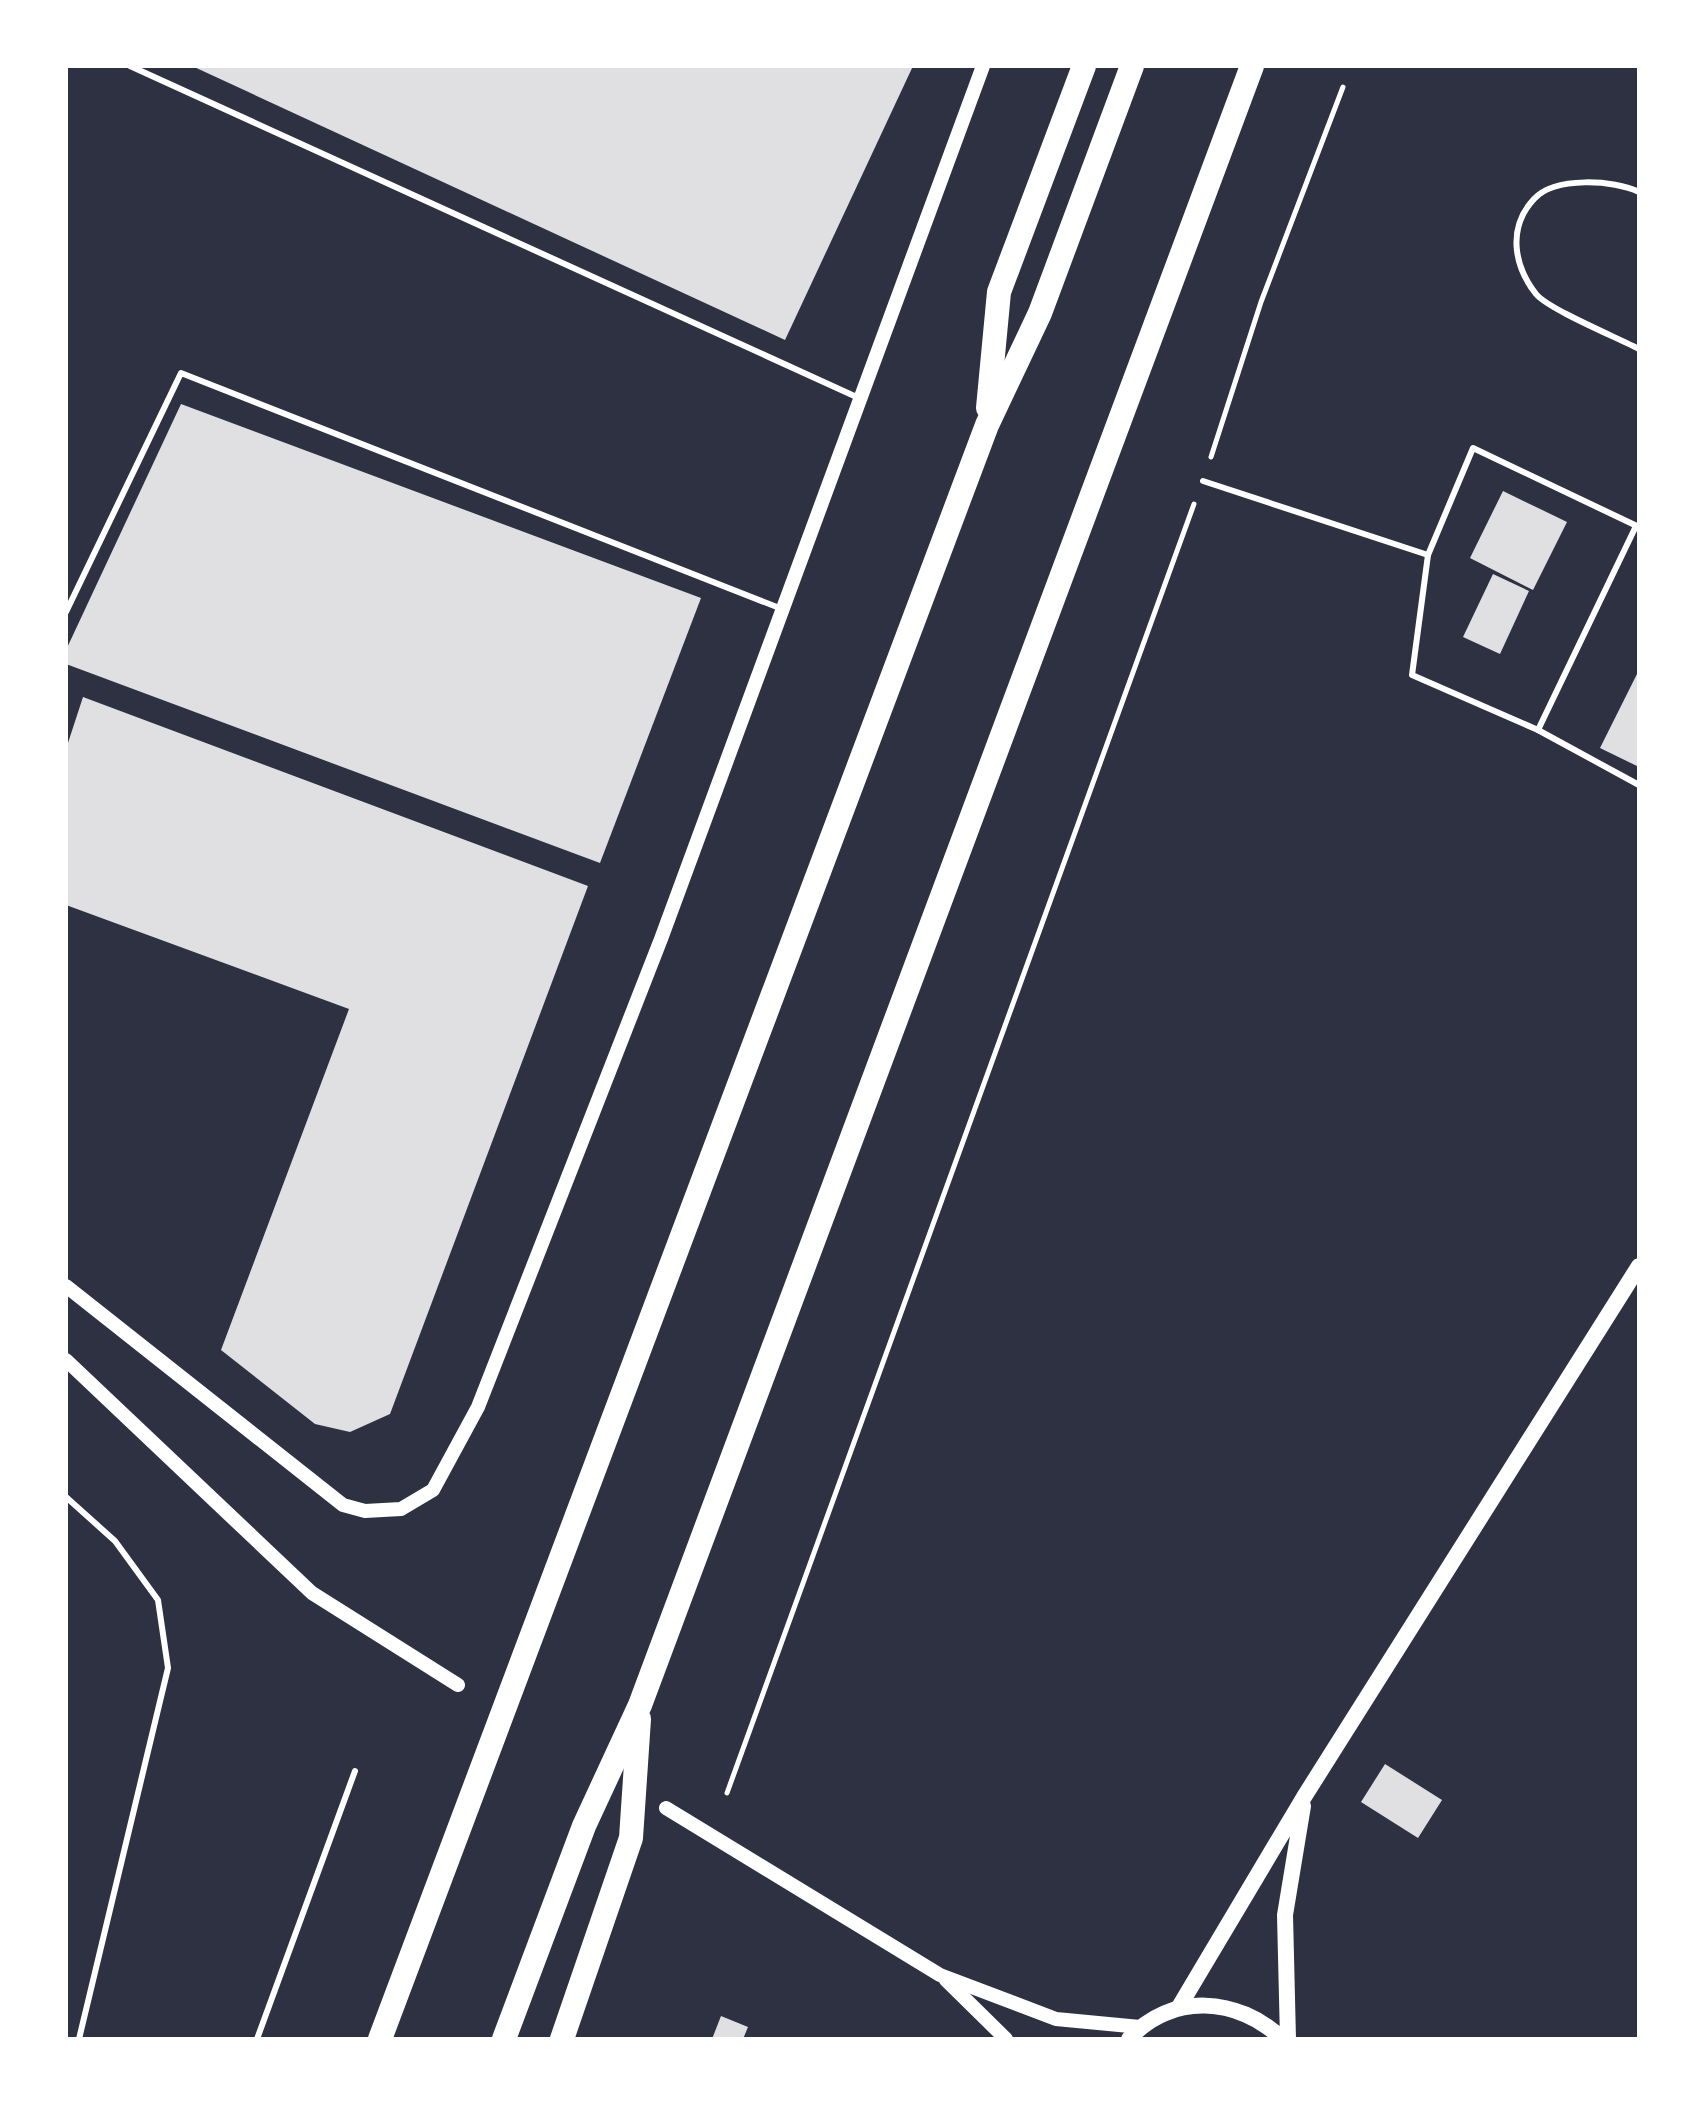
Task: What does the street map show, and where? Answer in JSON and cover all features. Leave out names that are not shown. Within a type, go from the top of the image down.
[{"type":"highway","points":[[987,425],[999,292],[1084,66]]},
{"type":"highway","points":[[380,2039],[987,425],[1040,313],[1132,66]]},
{"type":"highway","points":[[504,2039],[584,1826],[640,1705],[1252,66]]},
{"type":"highway","points":[[562,2039],[631,1838],[640,1705]]},
{"type":"main road","points":[[1179,2007],[1304,1797],[1639,1266]]},
{"type":"main road","points":[[1285,2039],[1285,1915],[1304,1797]]},
{"type":"main road","points":[[1134,2033],[1179,2007],[1209,2004],[1239,2010],[1266,2023],[1285,2039]]},
{"type":"street","points":[[66,1286],[343,1505],[365,1511],[401,1509],[433,1490],[478,1407],[650,968],[983,66]]},
{"type":"street","points":[[66,1360],[312,1593],[458,1685]]},
{"type":"street","points":[[666,1808],[940,1975],[1056,2019],[1134,2033]]},
{"type":"street","points":[[940,1975],[1006,2039]]},
{"type":"lane","points":[[130,66],[861,399]]},
{"type":"lane","points":[[1639,192],[1625,185],[1569,182],[1534,198],[1516,234],[1517,264],[1538,297],[1639,349]]},
{"type":"lane","points":[[66,612],[181,373],[782,609]]},
{"type":"lane","points":[[1538,730],[1638,526],[1473,448],[1428,555],[1412,675],[1538,730],[1639,785]]},
{"type":"lane","points":[[1203,481],[1428,555]]},
{"type":"lane","points":[[66,1497],[115,1541],[158,1600],[168,1668],[79,2039]]},
{"type":"lane","points":[[257,2039],[355,1771]]},
{"type":"path","points":[[727,1793],[1203,481],[1261,302],[1343,87]]},
{"type":"building","points":[[192,66],[913,66],[785,340]]},
{"type":"building","points":[[181,404],[701,598],[600,863],[66,664],[66,650]]},
{"type":"building","points":[[1503,491],[1567,522],[1533,590],[1470,558]]},
{"type":"building","points":[[1493,574],[1529,591],[1500,654],[1463,637]]},
{"type":"building","points":[[1639,670],[1639,767],[1600,748]]},
{"type":"building","points":[[83,697],[588,886],[390,1414],[350,1432],[315,1424],[221,1350],[349,1009],[66,905],[66,749]]},
{"type":"building","points":[[1385,1764],[1442,1800],[1418,1838],[1361,1802]]},
{"type":"building","points":[[721,2016],[748,2027],[743,2039],[712,2039]]}]
